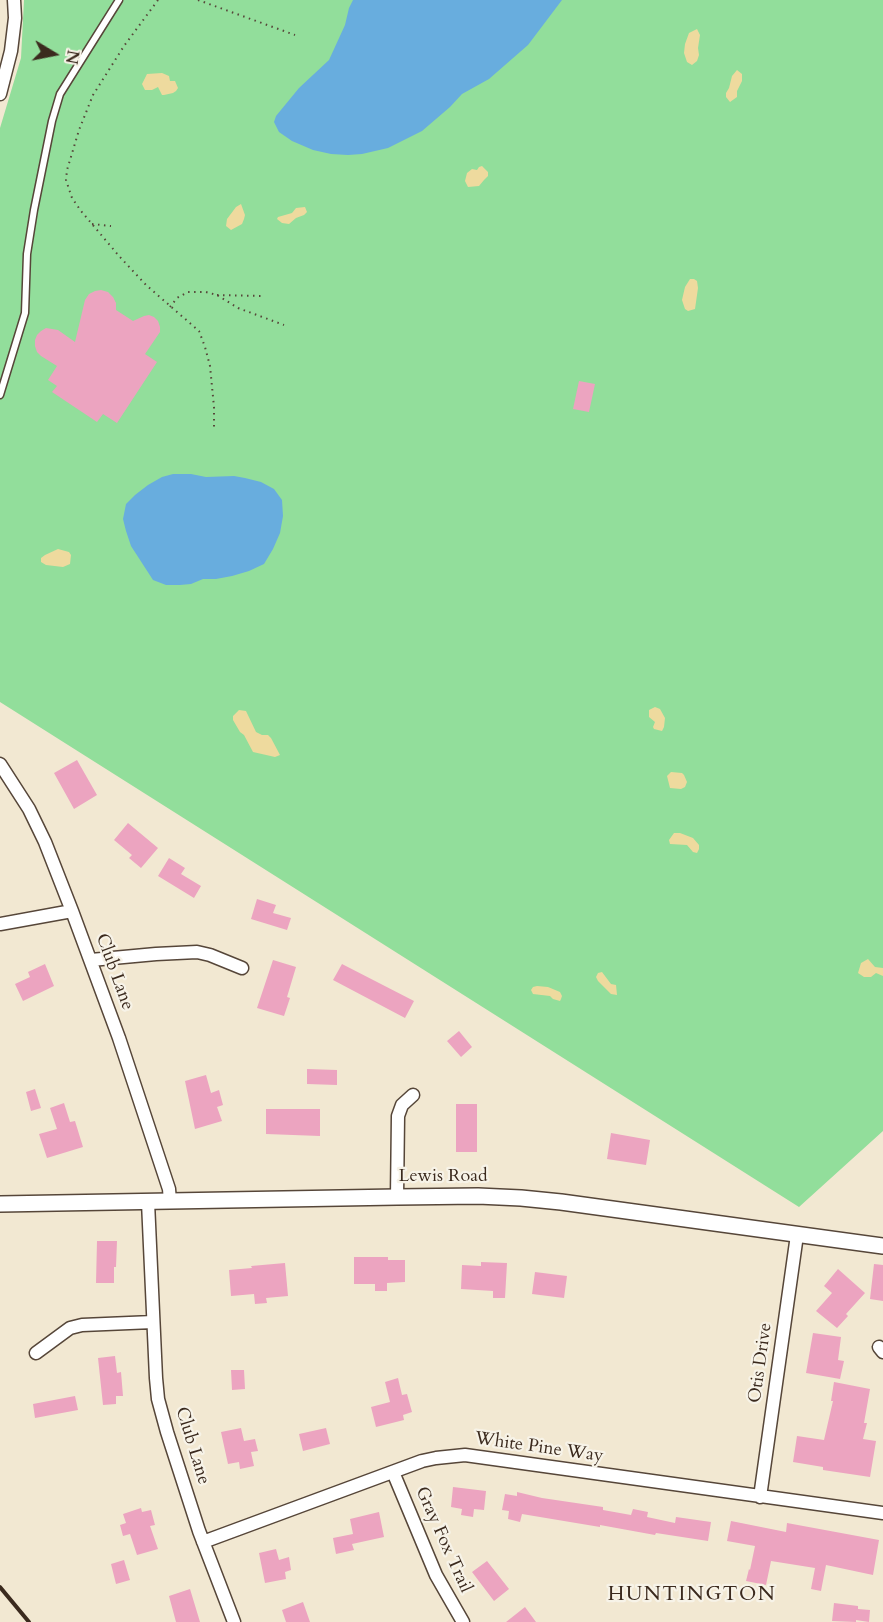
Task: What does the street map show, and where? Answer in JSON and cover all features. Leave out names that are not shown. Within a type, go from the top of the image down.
[{"type":"street","points":[[0,94],[15,18],[14,0]]},
{"type":"street","name":"Club Lane","points":[[0,764],[29,809],[72,911],[91,960],[165,1178],[170,1201]]},
{"type":"street","points":[[0,924],[72,911]]},
{"type":"street","points":[[91,960],[197,952],[242,968]]},
{"type":"street","points":[[397,1197],[398,1116],[402,1105],[413,1095]]},
{"type":"street","name":"Lewis Road","points":[[0,1204],[478,1196],[551,1201],[883,1246]]},
{"type":"street","name":"Club Lane","points":[[148,1202],[158,1399],[203,1542],[234,1622]]},
{"type":"street","name":"Otis Drive","points":[[760,1497],[797,1235]]},
{"type":"street","points":[[36,1353],[70,1328],[82,1325],[153,1322]]},
{"type":"street","name":"White Pine Way","points":[[203,1542],[393,1472],[436,1458],[465,1455],[883,1513]]},
{"type":"street","name":"Gray Fox Trail","points":[[393,1472],[436,1575],[463,1622]]},
{"type":"lane","points":[[0,395],[25,313],[27,254],[34,210],[52,121],[60,94],[119,0]]},
{"type":"path","points":[[158,0],[124,46],[93,95],[71,157],[66,180],[72,198],[92,224],[146,285],[199,331],[210,366],[214,430]]},
{"type":"path","points":[[198,0],[295,35]]},
{"type":"path","points":[[92,224],[111,226]]},
{"type":"path","points":[[170,307],[177,298],[188,292],[206,291],[238,308],[284,325]]},
{"type":"path","points":[[217,295],[262,296]]},
{"type":"green space","points":[[24,0],[883,0],[883,1131],[799,1207],[0,702],[0,128],[21,58]]},
{"type":"sand","points":[[697,29],[700,35],[699,55],[697,61],[692,65],[687,62],[684,53],[685,44],[689,33]]},
{"type":"sand","points":[[737,70],[742,74],[742,81],[737,97],[730,102],[726,93],[732,76]]},
{"type":"sand","points":[[162,73],[169,76],[170,81],[175,81],[178,88],[176,91],[162,95],[158,87],[145,90],[142,84],[147,74]]},
{"type":"sand","points":[[482,166],[488,172],[488,176],[479,186],[468,187],[465,181],[467,173]]},
{"type":"sand","points":[[241,204],[244,219],[242,224],[231,230],[226,226],[227,219]]},
{"type":"sand","points":[[305,207],[307,212],[289,224],[277,219],[292,213],[296,208]]},
{"type":"sand","points":[[690,279],[697,281],[698,288],[695,309],[688,311],[682,300],[685,287]]},
{"type":"sand","points":[[58,549],[69,552],[70,564],[63,567],[46,565],[41,562],[41,558]]},
{"type":"sand","points":[[655,707],[660,709],[665,718],[662,731],[654,729],[655,722],[649,717],[649,710]]},
{"type":"sand","points":[[239,710],[246,711],[256,732],[271,738],[280,755],[275,757],[253,752],[233,720],[233,716]]},
{"type":"sand","points":[[671,772],[684,775],[687,782],[685,787],[670,788],[667,776]]},
{"type":"sand","points":[[674,833],[693,838],[699,845],[697,853],[687,845],[670,844],[669,840]]},
{"type":"sand","points":[[868,959],[875,967],[883,968],[883,976],[876,973],[871,977],[864,977],[858,973],[861,963]]},
{"type":"sand","points":[[602,972],[611,984],[616,985],[617,995],[611,994],[598,981],[596,977]]},
{"type":"sand","points":[[537,986],[548,987],[560,992],[562,996],[560,1001],[550,996],[533,994],[531,990]]},
{"type":"water","points":[[353,0],[562,0],[528,45],[489,79],[462,94],[422,131],[388,148],[362,154],[331,154],[313,150],[292,141],[279,132],[274,122],[276,116],[299,88],[329,60],[345,25]]},
{"type":"water","points":[[173,474],[206,477],[234,476],[261,482],[274,489],[282,500],[283,516],[280,533],[264,564],[232,576],[203,579],[191,584],[166,585],[153,580],[131,546],[123,519],[126,504],[135,495],[162,477]]},
{"type":"building","points":[[101,290],[113,297],[116,310],[133,321],[149,315],[158,321],[160,327],[160,332],[145,354],[157,362],[117,423],[103,414],[97,422],[52,392],[57,386],[48,380],[57,366],[41,356],[35,346],[37,335],[46,328],[58,330],[75,342],[85,300],[89,294]]},
{"type":"building","points":[[579,381],[595,384],[589,412],[573,409]]},
{"type":"building","points":[[77,760],[97,795],[74,809],[54,773]]},
{"type":"building","points":[[128,823],[158,848],[141,868],[129,858],[132,855],[114,840]]},
{"type":"building","points":[[169,858],[185,868],[181,874],[201,886],[194,898],[158,876]]},
{"type":"building","points":[[257,899],[276,905],[273,913],[291,918],[287,930],[251,919]]},
{"type":"building","points":[[273,960],[296,967],[284,1016],[257,1008]]},
{"type":"building","points":[[45,964],[54,986],[23,1001],[15,984],[30,977],[28,972]]},
{"type":"building","points":[[342,964],[414,1001],[405,1018],[333,980]]},
{"type":"building","points":[[459,1031],[472,1047],[461,1057],[447,1041]]},
{"type":"building","points":[[307,1069],[337,1070],[337,1085],[307,1084]]},
{"type":"building","points":[[206,1075],[211,1093],[219,1090],[223,1105],[217,1107],[222,1121],[195,1129],[185,1081]]},
{"type":"building","points":[[35,1089],[41,1108],[31,1111],[26,1092]]},
{"type":"building","points":[[64,1103],[70,1122],[75,1121],[83,1147],[47,1158],[39,1134],[57,1129],[50,1108]]},
{"type":"building","points":[[456,1104],[477,1104],[477,1152],[456,1152]]},
{"type":"building","points":[[266,1109],[320,1109],[320,1136],[266,1134]]},
{"type":"building","points":[[611,1133],[650,1140],[646,1165],[607,1159]]},
{"type":"building","points":[[97,1241],[117,1241],[114,1283],[96,1283]]},
{"type":"building","points":[[354,1257],[388,1257],[388,1260],[405,1260],[405,1282],[387,1283],[387,1291],[375,1291],[375,1284],[354,1284]]},
{"type":"building","points":[[481,1262],[507,1263],[505,1298],[493,1298],[493,1291],[461,1289],[462,1265],[481,1266]]},
{"type":"building","points":[[285,1263],[288,1296],[266,1298],[267,1303],[255,1304],[254,1294],[231,1296],[229,1270]]},
{"type":"building","points":[[874,1264],[883,1265],[883,1301],[870,1299]]},
{"type":"building","points":[[838,1269],[865,1293],[837,1328],[816,1311],[832,1293],[824,1286]]},
{"type":"building","points":[[535,1272],[567,1276],[564,1298],[532,1294]]},
{"type":"building","points":[[813,1333],[841,1337],[838,1360],[844,1361],[840,1379],[806,1373]]},
{"type":"building","points":[[115,1356],[117,1373],[121,1372],[123,1396],[116,1396],[116,1404],[103,1405],[98,1358]]},
{"type":"building","points":[[231,1370],[244,1370],[245,1389],[232,1390]]},
{"type":"building","points":[[398,1378],[402,1395],[407,1394],[412,1412],[403,1415],[404,1420],[376,1427],[371,1407],[390,1402],[385,1382]]},
{"type":"building","points":[[834,1382],[870,1389],[863,1439],[876,1441],[870,1477],[823,1470],[823,1467],[793,1462],[797,1436],[824,1440],[833,1401],[831,1401]]},
{"type":"building","points":[[75,1396],[78,1410],[35,1418],[33,1404]]},
{"type":"building","points":[[241,1428],[244,1441],[255,1439],[258,1451],[251,1452],[254,1466],[240,1469],[239,1462],[228,1464],[221,1432]]},
{"type":"building","points":[[326,1428],[330,1444],[303,1451],[299,1434]]},
{"type":"building","points":[[453,1487],[486,1491],[484,1510],[474,1509],[473,1517],[461,1515],[462,1509],[451,1507]]},
{"type":"building","points":[[517,1492],[603,1507],[603,1510],[631,1515],[633,1509],[648,1512],[647,1517],[675,1523],[676,1517],[711,1522],[708,1541],[522,1514],[520,1522],[508,1519],[509,1511],[502,1510],[505,1494],[517,1496]]},
{"type":"building","points":[[141,1508],[142,1512],[151,1510],[155,1525],[150,1526],[158,1549],[137,1555],[130,1534],[123,1536],[120,1525],[126,1523],[123,1514]]},
{"type":"building","points":[[379,1512],[384,1537],[352,1544],[354,1550],[336,1554],[333,1538],[353,1534],[350,1519]]},
{"type":"building","points":[[731,1521],[786,1532],[787,1523],[879,1540],[873,1575],[826,1565],[821,1591],[811,1589],[815,1568],[771,1561],[766,1585],[746,1581],[755,1546],[727,1541]]},
{"type":"building","points":[[276,1549],[279,1560],[289,1557],[291,1570],[285,1572],[286,1579],[265,1583],[259,1553]]},
{"type":"building","points":[[124,1560],[130,1580],[116,1584],[111,1564]]},
{"type":"building","points":[[487,1561],[509,1589],[494,1601],[472,1572]]},
{"type":"building","points":[[190,1589],[200,1622],[176,1622],[169,1596]]},
{"type":"building","points":[[303,1602],[310,1622],[286,1622],[282,1610]]},
{"type":"building","points":[[834,1603],[870,1610],[869,1622],[832,1621]]},
{"type":"building","points":[[525,1607],[536,1622],[506,1622]]},
{"type":"railway","points":[[0,1587],[29,1622]]},
{"type":"district","name":"HUNTINGTON","points":[[692,1595]]}]
